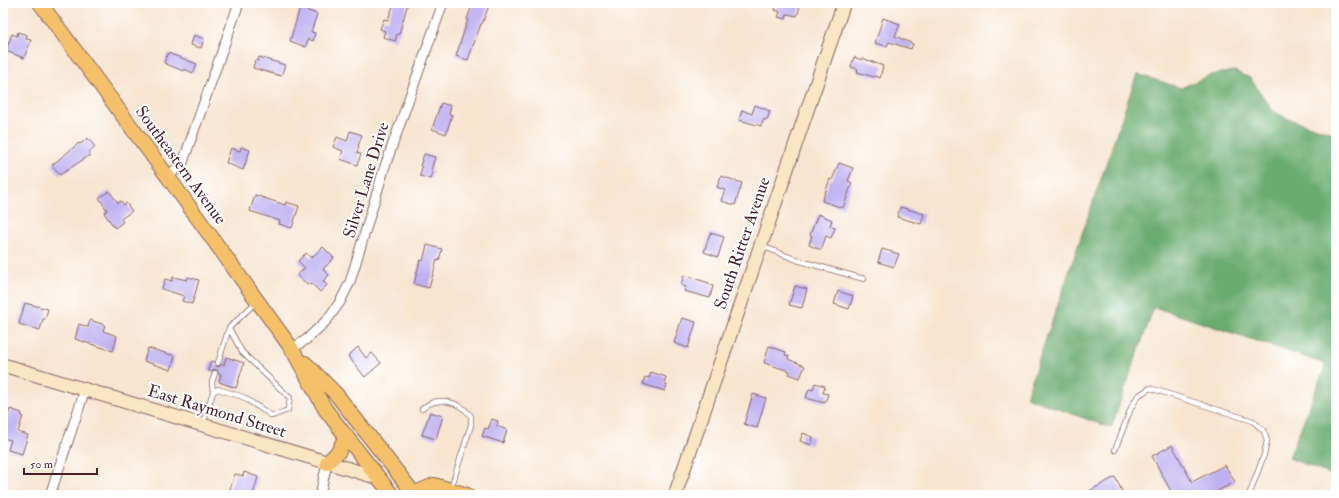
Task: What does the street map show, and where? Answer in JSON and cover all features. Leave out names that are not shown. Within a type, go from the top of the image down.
[{"type":"main road","name":"Southeastern Avenue","points":[[43,4],[292,349],[325,408],[392,495]]},
{"type":"main road","name":"Southeastern Avenue","points":[[292,349],[336,394],[417,492]]},
{"type":"main road","points":[[327,463],[339,451],[346,435]]},
{"type":"main road","name":"East Raymond Street","points":[[379,478],[417,492]]},
{"type":"main road","points":[[417,492],[434,485],[468,495]]},
{"type":"street","points":[[168,177],[183,162],[239,3]]},
{"type":"street","name":"Silver Lane Drive","points":[[292,349],[307,339],[327,320],[349,286],[354,274],[384,169],[443,3]]},
{"type":"street","name":"South Ritter Avenue","points":[[675,495],[844,3]]},
{"type":"street","name":"East Raymond Street","points":[[3,365],[379,478]]},
{"type":"street","points":[[50,495],[85,390]]},
{"type":"street","points":[[320,495],[327,463]]},
{"type":"lane","points":[[761,246],[797,260],[864,279]]},
{"type":"lane","points":[[218,363],[229,328],[258,301]]},
{"type":"lane","points":[[213,392],[218,389],[243,397],[272,416],[288,410],[290,398],[242,352],[229,328]]},
{"type":"lane","points":[[203,425],[213,392],[212,382],[215,373]]},
{"type":"lane","points":[[1115,450],[1131,408],[1138,396],[1150,388],[1173,394],[1253,421],[1264,431],[1267,441],[1264,456],[1249,495]]},
{"type":"lane","points":[[422,409],[428,403],[439,400],[465,408],[471,416],[471,425],[451,490]]},
{"type":"green space","points":[[1234,71],[1250,78],[1273,111],[1286,118],[1336,134],[1336,477],[1289,458],[1326,364],[1154,307],[1111,428],[1026,397],[1137,74],[1181,88],[1210,75]]},
{"type":"building","points":[[394,3],[408,3],[399,34],[397,34],[395,41],[383,37],[385,31],[380,29],[384,19],[388,20]]},
{"type":"building","points":[[473,3],[490,3],[468,60],[456,56]]},
{"type":"building","points":[[777,3],[801,3],[797,16],[787,14],[786,19],[778,17],[780,12],[775,10]]},
{"type":"building","points":[[300,8],[317,14],[311,32],[315,33],[313,41],[308,39],[306,47],[290,41]]},
{"type":"building","points":[[883,18],[900,24],[895,36],[913,44],[911,49],[889,42],[887,46],[875,43]]},
{"type":"building","points":[[18,32],[27,35],[26,39],[31,40],[24,58],[6,51],[12,34],[17,36]]},
{"type":"building","points":[[194,35],[204,39],[201,48],[191,45]]},
{"type":"building","points":[[168,53],[197,64],[193,73],[184,69],[183,71],[164,63]]},
{"type":"building","points":[[259,57],[285,65],[281,76],[253,68],[255,60],[258,61]]},
{"type":"building","points":[[854,57],[861,60],[862,58],[883,66],[880,78],[857,72],[858,69],[851,67]]},
{"type":"building","points":[[441,103],[451,106],[449,114],[452,115],[446,134],[432,129]]},
{"type":"building","points":[[755,105],[770,111],[767,120],[764,119],[761,126],[739,120],[742,110],[752,114]]},
{"type":"building","points":[[350,131],[362,135],[357,153],[361,154],[357,165],[340,159],[343,151],[333,147],[337,137],[347,141]]},
{"type":"building","points":[[88,138],[95,147],[88,153],[90,155],[60,175],[52,165],[79,143],[80,144]]},
{"type":"building","points":[[241,147],[250,150],[243,170],[226,163],[231,148],[240,151]]},
{"type":"building","points":[[424,154],[435,157],[431,170],[433,171],[431,179],[420,176],[422,167],[420,166]]},
{"type":"building","points":[[839,163],[853,168],[848,181],[852,183],[843,208],[822,201],[830,179],[832,180]]},
{"type":"building","points":[[721,176],[742,183],[735,205],[721,201],[725,190],[717,187]]},
{"type":"building","points":[[109,191],[118,203],[121,201],[124,205],[126,203],[132,211],[121,219],[123,222],[115,228],[104,213],[107,210],[99,198]]},
{"type":"building","points":[[255,195],[285,205],[286,202],[299,206],[292,228],[279,224],[280,221],[250,211]]},
{"type":"building","points":[[900,207],[924,214],[921,224],[897,217]]},
{"type":"building","points":[[818,214],[832,220],[830,226],[835,228],[831,238],[826,236],[821,250],[809,245],[812,236],[810,235]]},
{"type":"building","points":[[710,233],[724,237],[718,257],[704,252]]},
{"type":"building","points":[[427,245],[442,249],[439,261],[437,260],[429,288],[414,284],[420,260],[423,261]]},
{"type":"building","points":[[323,247],[334,258],[323,269],[329,275],[323,281],[327,285],[320,292],[312,284],[307,284],[297,275],[305,268],[298,261],[306,253],[311,258]]},
{"type":"building","points":[[882,249],[899,254],[894,267],[878,262]]},
{"type":"building","points":[[684,275],[709,283],[713,286],[710,298],[684,291],[686,287],[681,285]]},
{"type":"building","points":[[173,277],[187,280],[188,277],[199,280],[192,304],[182,301],[184,296],[162,289],[165,279],[172,281]]},
{"type":"building","points":[[795,286],[807,289],[802,308],[789,305]]},
{"type":"building","points":[[838,291],[853,296],[849,309],[834,304]]},
{"type":"building","points":[[25,303],[48,309],[40,330],[19,324]]},
{"type":"building","points":[[682,318],[696,322],[688,348],[674,343]]},
{"type":"building","points":[[90,320],[105,325],[103,331],[117,336],[113,351],[75,339],[79,324],[88,327]]},
{"type":"building","points":[[769,346],[786,352],[785,355],[789,356],[788,359],[805,366],[800,378],[789,374],[790,371],[764,363]]},
{"type":"building","points":[[358,347],[366,358],[372,353],[381,363],[365,377],[348,356]]},
{"type":"building","points":[[148,348],[175,356],[171,370],[144,361]]},
{"type":"building","points":[[226,357],[244,363],[236,388],[219,382],[221,374],[219,374],[217,370],[214,369],[212,372],[208,370],[211,361],[219,367],[222,364],[224,365]]},
{"type":"building","points":[[651,372],[666,377],[664,383],[667,385],[665,391],[643,384],[645,377],[649,378]]},
{"type":"building","points":[[815,383],[825,386],[823,393],[828,394],[825,403],[806,398],[809,389],[813,390]]},
{"type":"building","points":[[753,394],[766,398],[757,428],[744,424]]},
{"type":"building","points":[[10,409],[22,413],[21,415],[23,416],[18,432],[28,435],[22,454],[8,450],[11,440],[3,438],[3,425]]},
{"type":"building","points":[[430,412],[443,416],[436,439],[422,435]]},
{"type":"building","points":[[492,419],[498,421],[497,426],[507,430],[503,443],[482,436],[485,428],[488,429]]},
{"type":"building","points":[[803,433],[813,437],[811,445],[800,441]]},
{"type":"building","points":[[1172,445],[1192,482],[1225,465],[1235,482],[1210,495],[1173,495],[1152,456]]},
{"type":"building","points":[[244,472],[258,477],[253,495],[228,495],[235,474],[243,476]]},
{"type":"building","points":[[1115,477],[1124,495],[1082,495]]}]
